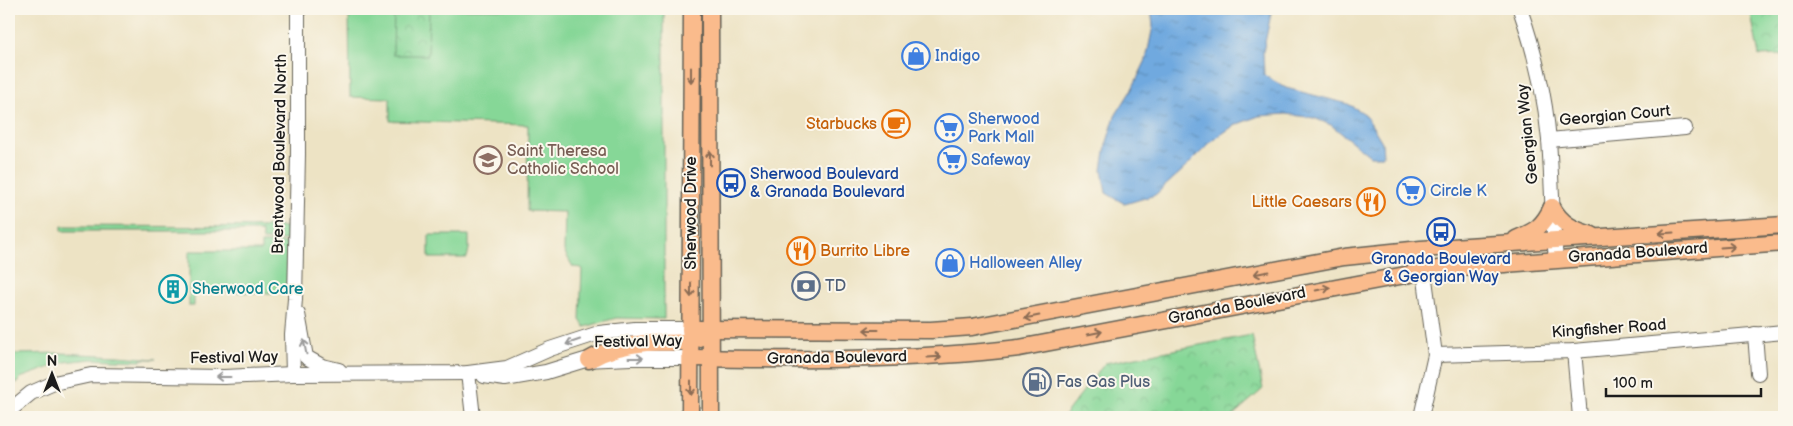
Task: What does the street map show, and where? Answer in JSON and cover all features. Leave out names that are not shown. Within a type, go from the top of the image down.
[{"type":"main road","name":"Sherwood Drive","points":[[690,417],[692,9]]},
{"type":"main road","name":"Sherwood Drive","points":[[710,9],[711,417]]},
{"type":"main road","points":[[1552,207],[1558,218],[1571,228],[1599,237]]},
{"type":"main road","points":[[1507,244],[1536,230],[1544,222],[1552,207]]},
{"type":"main road","name":"Granada Boulevard","points":[[589,360],[603,352],[619,347],[710,330],[922,330],[972,327],[1344,258],[1421,248],[1784,225]]},
{"type":"main road","name":"Granada Boulevard","points":[[691,358],[932,357],[976,354],[1020,348],[1424,271],[1465,266],[1784,243]]},
{"type":"street","name":"Brentwood Boulevard North","points":[[296,299],[298,9]]},
{"type":"street","name":"Georgian Way","points":[[1520,9],[1540,75],[1549,140],[1556,259]]},
{"type":"street","name":"Georgian Court","points":[[1549,140],[1685,128]]},
{"type":"street","points":[[1421,248],[1435,354],[1422,417]]},
{"type":"street","points":[[293,374],[292,335],[296,299]]},
{"type":"street","points":[[296,299],[306,357],[322,366],[360,375]]},
{"type":"street","name":"Festival Way","points":[[9,411],[31,393],[54,383],[91,375],[224,377],[293,374],[468,373],[507,368],[550,349],[599,333],[635,329],[690,335]]},
{"type":"street","name":"Kingfisher Road","points":[[1435,354],[1574,351],[1784,332]]},
{"type":"street","points":[[1755,334],[1758,373]]},
{"type":"street","points":[[1574,351],[1580,417]]},
{"type":"street","name":"Festival Way","points":[[468,373],[505,379],[546,372],[589,360],[691,358]]},
{"type":"street","points":[[468,373],[472,417]]},
{"type":"green space","points":[[349,9],[664,9],[664,319],[616,318],[585,327],[580,320],[582,268],[573,267],[564,251],[565,212],[527,211],[528,125],[390,121],[390,98],[350,97]]},
{"type":"green space","points":[[394,9],[429,9],[428,55],[393,55]]},
{"type":"green space","points":[[1750,9],[1784,9],[1784,55],[1759,56]]},
{"type":"green space","points":[[62,226],[288,227],[288,240],[263,240],[261,231],[62,231]]},
{"type":"green space","points":[[429,235],[469,235],[467,258],[429,258]]},
{"type":"green space","points":[[261,243],[288,243],[288,280],[283,290],[275,293],[198,292],[194,295],[194,306],[189,306],[189,251],[261,251]]},
{"type":"green space","points":[[1252,335],[1263,389],[1231,417],[1063,417],[1105,363]]},
{"type":"green space","points":[[60,353],[156,359],[141,359],[141,361],[91,359],[65,362],[20,378],[18,383],[14,382],[9,375],[9,359],[12,354]]},
{"type":"water","points":[[1151,9],[1272,9],[1263,52],[1264,75],[1286,88],[1348,104],[1365,114],[1382,142],[1383,156],[1370,156],[1331,125],[1314,118],[1286,114],[1259,116],[1235,125],[1213,140],[1155,195],[1125,204],[1106,193],[1102,170],[1106,145],[1115,116],[1132,89],[1146,60],[1153,26]]},
{"type":"place","name":"Indigo","points":[[916,56]]},
{"type":"place","name":"Starbucks","points":[[896,124]]},
{"type":"place","name":"Sherwood Park Mall","points":[[949,128]]},
{"type":"place","name":"Saint Theresa Catholic School","points":[[488,160]]},
{"type":"place","name":"Safeway","points":[[952,160]]},
{"type":"place","name":"Sherwood Boulevard & Granada Boulevard","points":[[731,183]]},
{"type":"place","name":"Circle K","points":[[1411,191]]},
{"type":"place","name":"Little Caesars","points":[[1371,202]]},
{"type":"place","name":"Granada Boulevard & Georgian Way","points":[[1441,232]]},
{"type":"place","name":"Burrito Libre","points":[[801,251]]},
{"type":"place","name":"Halloween Alley","points":[[950,263]]},
{"type":"place","name":"TD","points":[[806,286]]},
{"type":"place","name":"Sherwood Care","points":[[173,289]]},
{"type":"place","name":"Fas Gas Plus","points":[[1037,382]]}]
